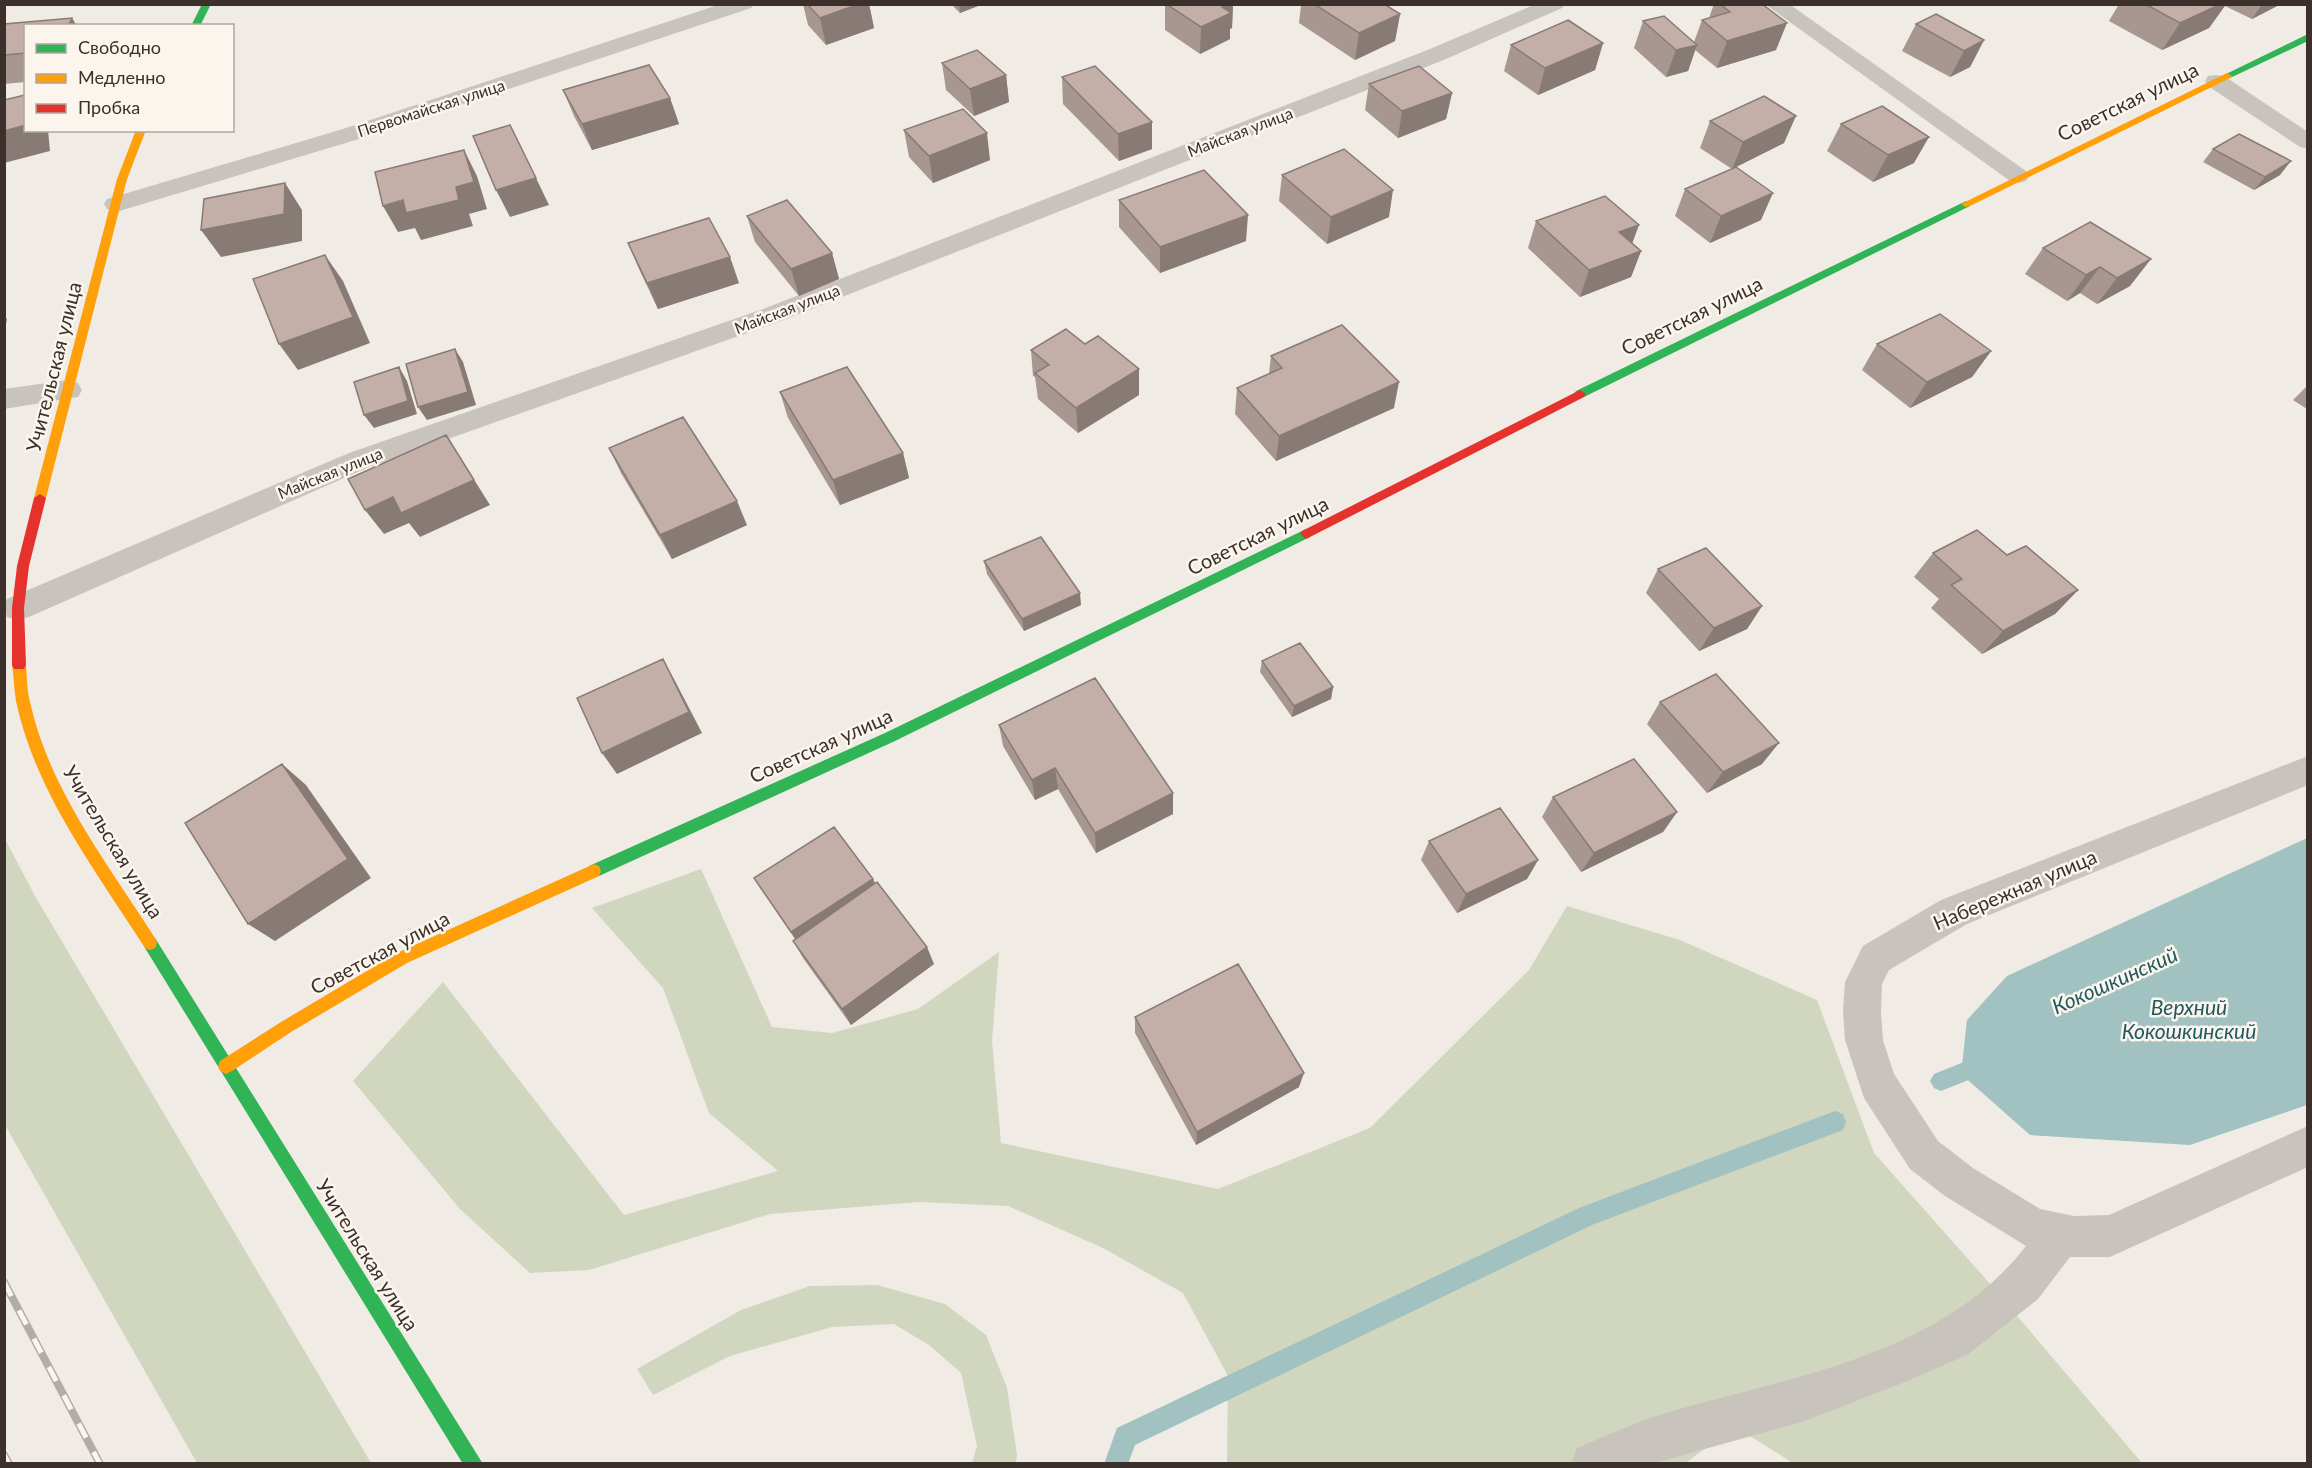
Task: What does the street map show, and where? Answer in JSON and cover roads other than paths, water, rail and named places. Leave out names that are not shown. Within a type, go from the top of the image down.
[{"type":"street","points":[[196,24],[207,4]]},
{"type":"street","name":"Первомайская улица","points":[[116,204],[351,134],[744,4]]},
{"type":"street","name":"Майская улица","points":[[18,608],[359,460],[783,311],[1438,54],[1555,4]]},
{"type":"street","name":"Советская улица","points":[[226,1066],[286,1027],[402,958],[890,737],[1124,624],[1375,500],[1660,352],[2307,37]]},
{"type":"street","name":"Учительская улица","points":[[140,132],[122,179],[24,566],[18,608],[19,674],[29,724],[56,790],[474,1464]]},
{"type":"street","points":[[4,399],[68,390]]},
{"type":"street","name":"Набережная улица","points":[[2307,770],[1954,912],[1876,958],[1864,982],[1862,1011],[1864,1040],[1878,1084],[1924,1155],[1959,1182],[2033,1228],[2074,1236],[2110,1236],[2307,1146]]},
{"type":"street","points":[[1593,1464],[1664,1436],[1802,1400],[1885,1370],[1952,1340],[2023,1284],[2061,1234]]},
{"type":"lane","points":[[1775,4],[2018,176]]},
{"type":"lane","points":[[2216,81],[2307,142]]},
{"type":"water","name":"Верхний Кокошкинский","points":[[2307,838],[2307,1105],[2190,1145],[2030,1135],[1961,1074],[1967,1020],[2007,976]]},
{"type":"waterway","name":"Кокошкинский","points":[[1941,1081],[1984,1064]]},
{"type":"waterway","points":[[1116,1464],[1126,1437],[1587,1216],[1835,1122]]},
{"type":"railway","points":[[4,1282],[100,1464]]},
{"type":"railway","points":[[4,1455],[9,1464]]}]
